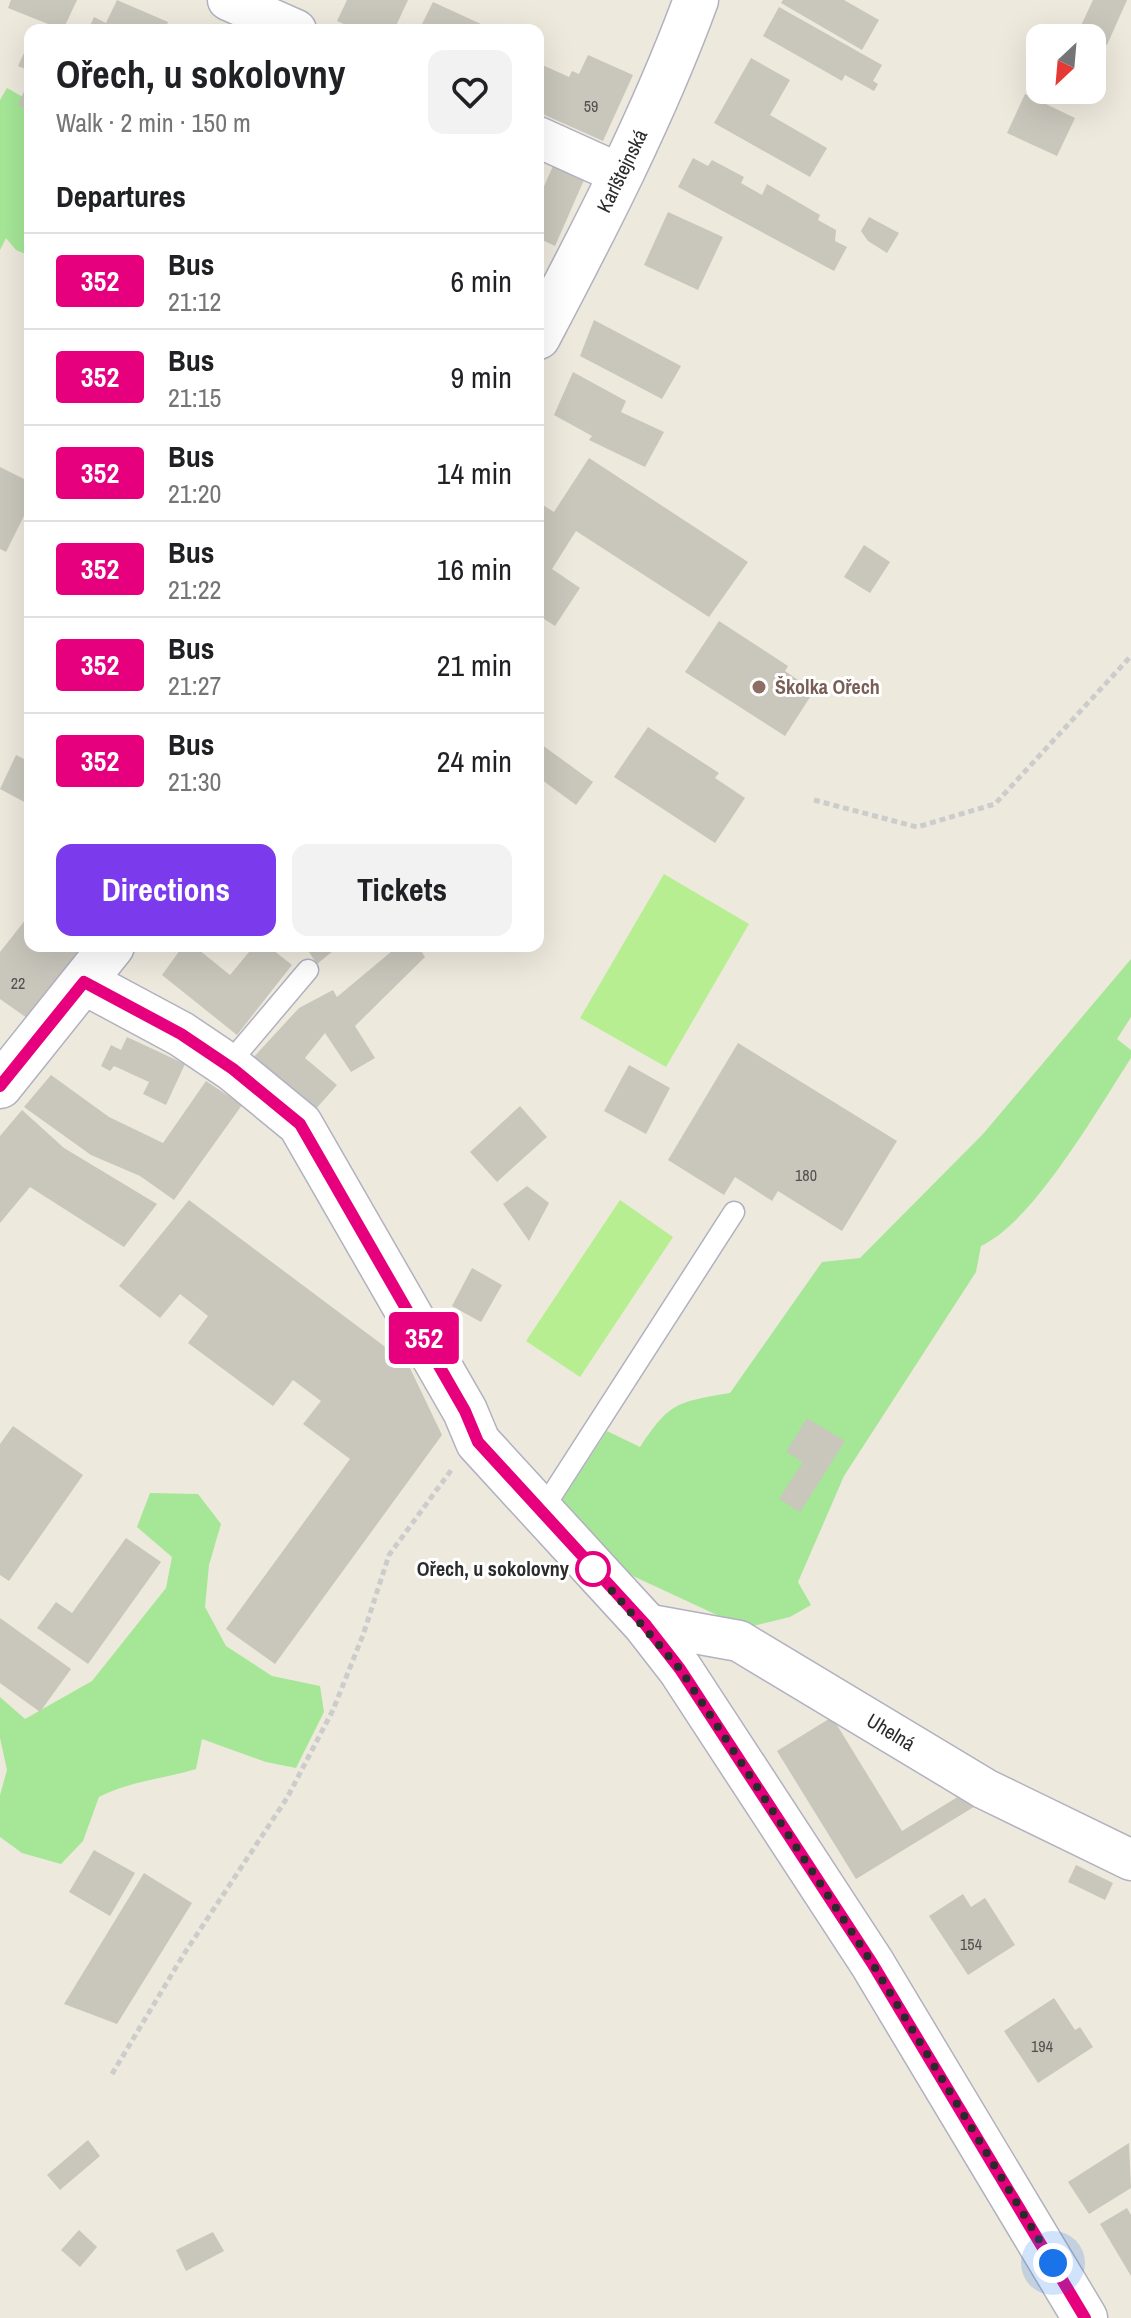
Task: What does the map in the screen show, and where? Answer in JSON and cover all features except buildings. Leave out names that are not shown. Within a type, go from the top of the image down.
[{"type":"street","points":[[228,0],[282,24]]},
{"type":"street","name":"Karlštejnská","points":[[544,325],[622,175],[671,66],[696,0]]},
{"type":"street","points":[[544,140],[622,175]]},
{"type":"street","points":[[0,1086],[107,952]]},
{"type":"street","points":[[84,982],[181,1034],[233,1069],[300,1124],[465,1411],[478,1442],[645,1624],[680,1669],[872,1963],[1085,2318]]},
{"type":"street","name":"Uhelná","points":[[645,1624],[739,1641],[985,1789],[1131,1860]]},
{"type":"lane","points":[[237,1054],[308,970]]},
{"type":"lane","points":[[541,1512],[734,1212]]},
{"type":"path","points":[[814,800],[917,827],[995,804],[1131,656]]},
{"type":"path","points":[[112,2074],[184,1954],[287,1798],[333,1710],[363,1635],[389,1555],[447,1474],[478,1442]]},
{"type":"green space","points":[[7,88],[24,98],[24,253],[16,250],[6,238],[0,250],[0,100]]},
{"type":"green space","points":[[664,874],[749,924],[666,1067],[580,1018]]},
{"type":"green space","points":[[1131,959],[1131,1017],[1117,1039],[1131,1050],[1131,1058],[1043,1189],[1022,1214],[981,1246],[976,1272],[844,1476],[798,1582],[811,1605],[790,1617],[745,1628],[620,1570],[560,1503],[607,1431],[640,1447],[659,1421],[676,1406],[730,1393],[822,1262],[860,1258],[983,1134]]},
{"type":"green space","points":[[620,1200],[673,1237],[580,1377],[526,1341]]},
{"type":"green space","points":[[150,1493],[198,1494],[221,1524],[209,1565],[205,1607],[226,1646],[272,1676],[320,1686],[324,1712],[296,1768],[266,1762],[202,1739],[196,1769],[135,1784],[99,1797],[83,1841],[61,1864],[22,1853],[0,1837],[0,1795],[7,1770],[0,1738],[0,1697],[25,1719],[92,1681],[166,1588],[172,1557],[137,1527]]},
{"type":"bus line","name":"352","points":[[0,1086],[84,982],[132,1005],[181,1034],[233,1069],[300,1124],[465,1411],[478,1442],[645,1624],[680,1669],[872,1963],[1085,2318]]},
{"type":"place","name":"Školka Ořech","points":[[759,687]]},
{"type":"place","name":"Ořech, u sokolovny","points":[[593,1569]]},
{"type":"route","points":[[593,1569],[645,1624],[680,1669],[872,1963],[1053,2263]]}]
